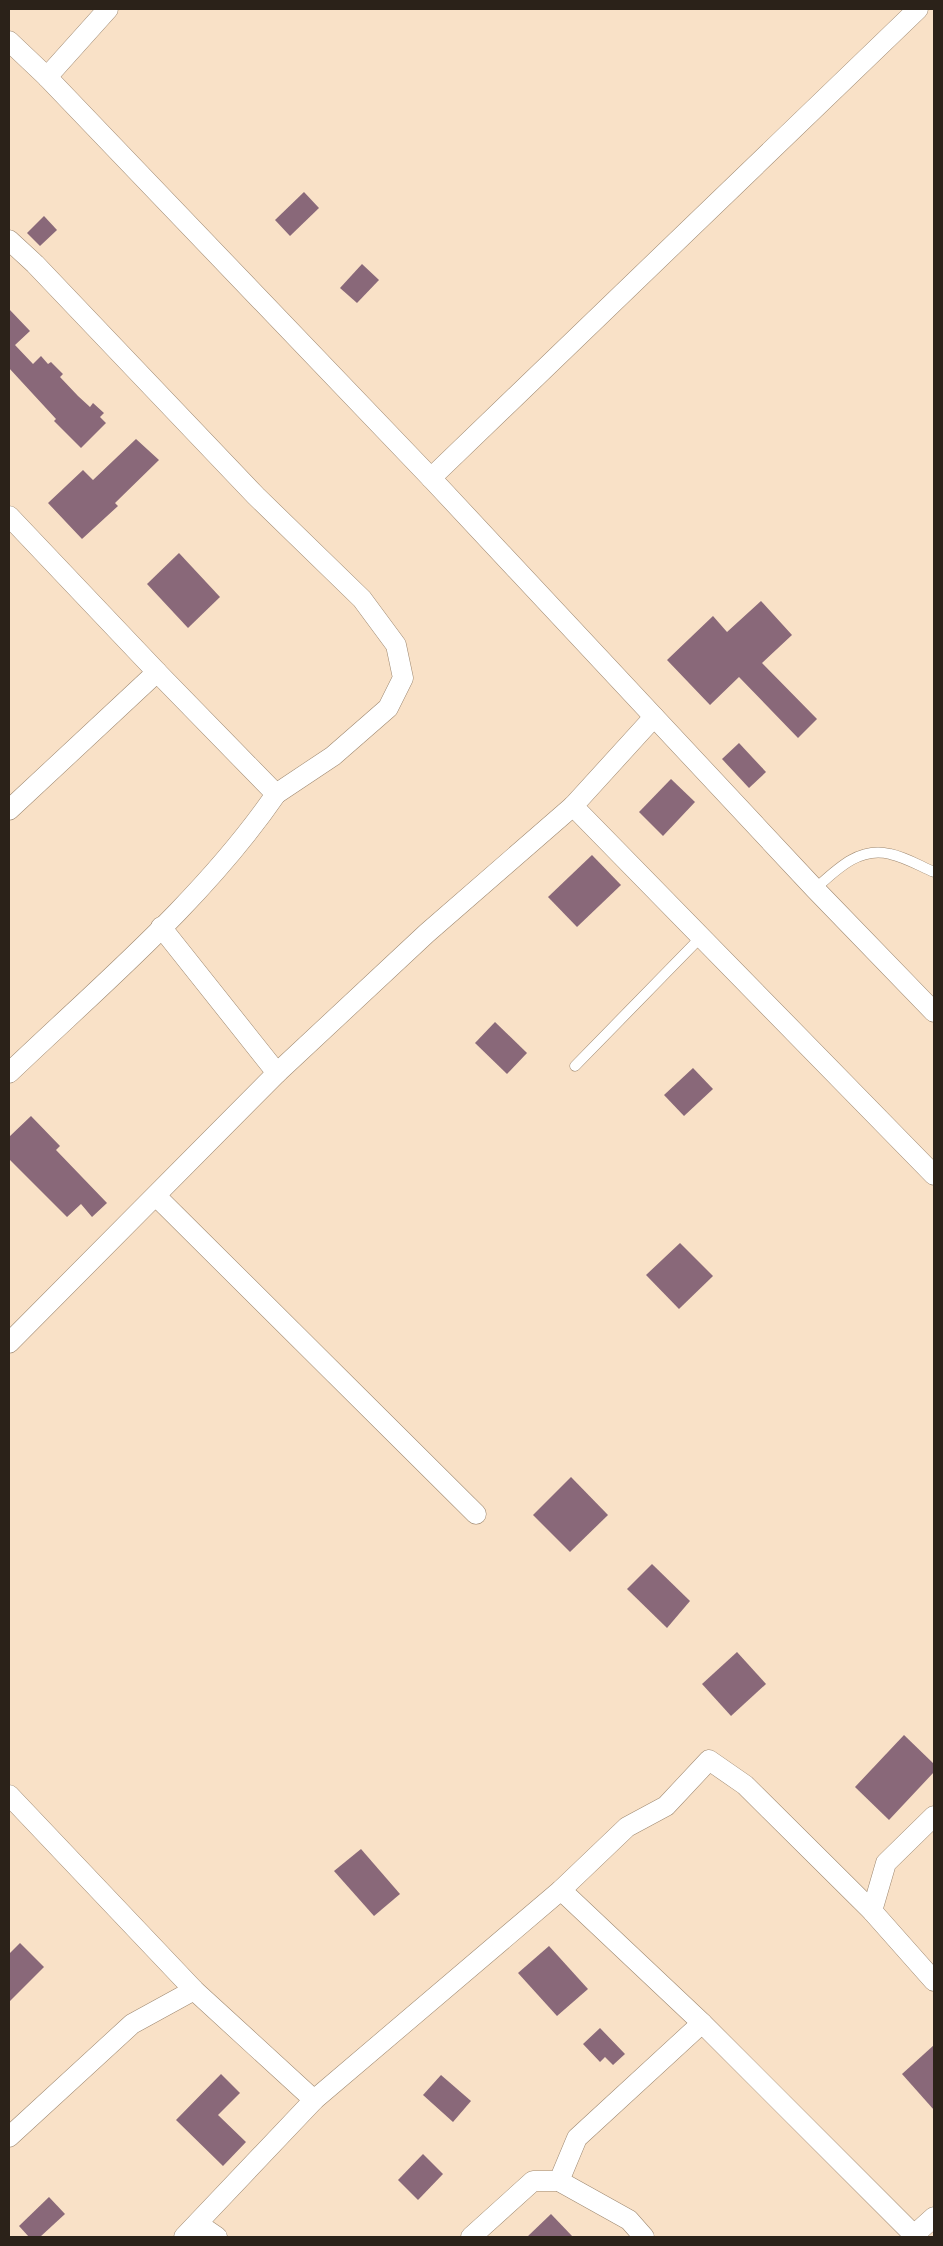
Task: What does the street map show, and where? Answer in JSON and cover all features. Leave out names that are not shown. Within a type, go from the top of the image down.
[{"type":"street","points":[[47,77],[108,9]]},
{"type":"street","points":[[431,478],[918,9]]},
{"type":"street","points":[[9,41],[47,77],[431,478],[815,889],[934,1012]]},
{"type":"street","points":[[9,240],[35,264],[256,496],[362,599],[396,645],[403,678],[388,708],[333,756],[276,794],[248,834],[161,928],[9,1073]]},
{"type":"street","points":[[9,516],[276,794]]},
{"type":"street","points":[[9,810],[157,672]]},
{"type":"street","points":[[9,1343],[277,1073],[427,933],[573,806],[654,717]]},
{"type":"street","points":[[573,806],[934,1175]]},
{"type":"street","points":[[161,928],[277,1073]]},
{"type":"street","points":[[156,1196],[476,1514]]},
{"type":"street","points":[[191,2231],[314,2100],[561,1890],[627,1827],[666,1806],[708,1760],[746,1785],[872,1911],[934,1981]]},
{"type":"street","points":[[9,1795],[194,1990],[314,2100]]},
{"type":"street","points":[[872,1911],[886,1863],[934,1816]]},
{"type":"street","points":[[561,1890],[702,2023],[915,2236],[934,2217]]},
{"type":"street","points":[[9,2137],[132,2024],[194,1990]]},
{"type":"street","points":[[559,2182],[577,2138],[702,2023]]},
{"type":"street","points":[[471,2237],[533,2181],[559,2182],[629,2220],[644,2237]]},
{"type":"street","points":[[191,2231],[217,2237]]},
{"type":"lane","points":[[815,889],[846,862],[867,853],[890,854],[934,872]]},
{"type":"lane","points":[[575,1066],[701,937]]},
{"type":"building","points":[[304,192],[319,208],[290,236],[275,220]]},
{"type":"building","points":[[44,216],[57,230],[40,246],[27,233]]},
{"type":"building","points":[[362,264],[379,280],[357,303],[340,288]]},
{"type":"building","points":[[9,309],[30,331],[15,345],[33,364],[41,356],[48,364],[51,362],[63,374],[60,377],[78,396],[90,407],[93,403],[104,413],[100,417],[106,423],[81,448],[54,421],[56,419],[9,368]]},
{"type":"building","points":[[136,439],[159,460],[115,503],[118,506],[82,539],[48,503],[83,470],[93,480]]},
{"type":"building","points":[[179,553],[220,597],[188,628],[147,584]]},
{"type":"building","points":[[761,601],[792,635],[762,663],[817,719],[798,738],[739,677],[710,705],[667,660],[713,616],[727,632]]},
{"type":"building","points":[[739,743],[766,772],[749,788],[722,759]]},
{"type":"building","points":[[671,779],[695,802],[663,836],[639,812]]},
{"type":"building","points":[[592,855],[621,885],[577,927],[548,897]]},
{"type":"building","points":[[495,1022],[527,1053],[507,1074],[475,1043]]},
{"type":"building","points":[[693,1068],[713,1089],[684,1116],[664,1095]]},
{"type":"building","points":[[31,1116],[60,1146],[56,1150],[107,1203],[92,1217],[81,1204],[67,1217],[9,1159],[9,1137]]},
{"type":"building","points":[[680,1243],[713,1276],[679,1309],[646,1275]]},
{"type":"building","points":[[571,1477],[608,1515],[570,1552],[533,1515]]},
{"type":"building","points":[[652,1564],[690,1601],[667,1628],[627,1589]]},
{"type":"building","points":[[737,1652],[766,1684],[731,1716],[702,1684]]},
{"type":"building","points":[[904,1735],[934,1764],[934,1772],[889,1820],[855,1787]]},
{"type":"building","points":[[361,1849],[400,1894],[374,1916],[334,1871]]},
{"type":"building","points":[[20,1943],[44,1967],[9,2002],[9,1954]]},
{"type":"building","points":[[549,1946],[588,1989],[557,2016],[518,1973]]},
{"type":"building","points":[[600,2028],[625,2054],[613,2065],[605,2057],[600,2062],[583,2044]]},
{"type":"building","points":[[934,2045],[934,2110],[902,2074]]},
{"type":"building","points":[[221,2074],[240,2093],[218,2115],[246,2142],[223,2166],[176,2120]]},
{"type":"building","points":[[441,2075],[471,2101],[453,2122],[423,2095]]},
{"type":"building","points":[[423,2154],[443,2174],[418,2200],[398,2180]]},
{"type":"building","points":[[49,2197],[65,2214],[40,2237],[29,2237],[19,2226]]},
{"type":"building","points":[[551,2214],[573,2237],[527,2237]]}]
